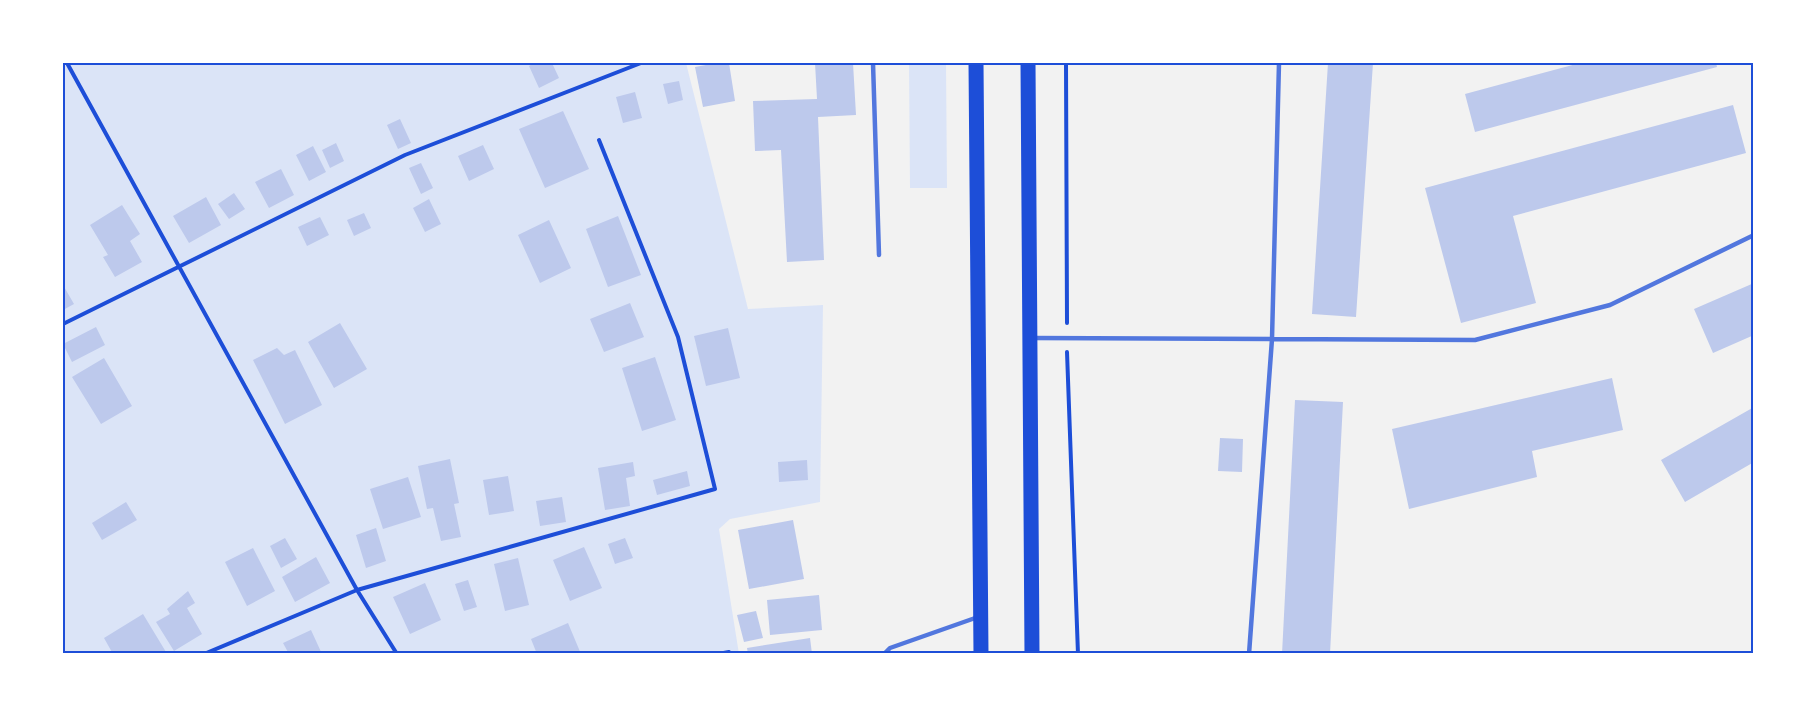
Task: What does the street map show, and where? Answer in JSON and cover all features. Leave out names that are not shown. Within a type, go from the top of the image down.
[{"type":"main road","points":[[976,63],[981,654]]},
{"type":"main road","points":[[1028,63],[1032,654]]},
{"type":"lane","points":[[873,63],[879,255]]},
{"type":"lane","points":[[1249,654],[1272,339],[1279,63]]},
{"type":"lane","points":[[1029,338],[1475,340],[1610,305],[1754,235]]},
{"type":"lane","points":[[884,654],[890,648],[981,616]]},
{"type":"path","points":[[67,63],[357,590],[397,654]]},
{"type":"path","points":[[63,324],[405,154],[641,63]]},
{"type":"path","points":[[1066,63],[1067,338],[1078,654]]},
{"type":"path","points":[[204,654],[357,590],[715,489],[678,336],[599,140]]},
{"type":"path","points":[[717,654],[729,652]]},
{"type":"shaded area","points":[[63,63],[686,63],[748,309],[823,305],[820,502],[730,519],[719,529],[739,654],[63,654]]},
{"type":"shaded area","points":[[909,63],[946,63],[947,188],[910,188]]},
{"type":"building","points":[[534,63],[552,63],[559,78],[539,88],[529,66]]},
{"type":"building","points":[[729,63],[735,101],[703,107],[695,67]]},
{"type":"building","points":[[815,63],[853,63],[856,115],[818,117],[824,260],[787,262],[781,150],[755,151],[753,101],[817,99]]},
{"type":"building","points":[[1328,63],[1373,63],[1356,317],[1312,314]]},
{"type":"building","points":[[1580,63],[1716,63],[1717,67],[1475,132],[1465,94]]},
{"type":"building","points":[[679,81],[683,100],[668,104],[663,84]]},
{"type":"building","points":[[635,92],[642,118],[623,123],[616,97]]},
{"type":"building","points":[[1733,105],[1746,153],[1513,216],[1536,303],[1461,323],[1425,188]]},
{"type":"building","points":[[563,111],[589,169],[545,188],[519,129]]},
{"type":"building","points":[[400,119],[411,143],[398,149],[387,125]]},
{"type":"building","points":[[336,143],[344,161],[330,168],[322,150]]},
{"type":"building","points":[[483,145],[494,169],[469,181],[458,156]]},
{"type":"building","points":[[313,146],[326,172],[309,181],[296,155]]},
{"type":"building","points":[[421,163],[433,188],[421,194],[409,168]]},
{"type":"building","points":[[281,169],[294,195],[269,208],[255,182]]},
{"type":"building","points":[[234,193],[245,209],[229,219],[218,204]]},
{"type":"building","points":[[206,197],[221,225],[189,243],[173,216]]},
{"type":"building","points":[[429,199],[441,224],[425,232],[413,208]]},
{"type":"building","points":[[122,205],[140,234],[130,241],[142,262],[115,277],[103,257],[108,255],[90,225]]},
{"type":"building","points":[[364,213],[371,228],[354,236],[347,220]]},
{"type":"building","points":[[618,216],[641,275],[608,287],[586,229]]},
{"type":"building","points":[[320,217],[329,235],[307,246],[298,227]]},
{"type":"building","points":[[549,220],[571,268],[540,283],[518,235]]},
{"type":"building","points":[[1754,283],[1754,335],[1713,353],[1694,309]]},
{"type":"building","points":[[63,285],[74,304],[63,310]]},
{"type":"building","points":[[630,303],[644,337],[604,352],[590,319]]},
{"type":"building","points":[[340,323],[367,369],[334,388],[308,342]]},
{"type":"building","points":[[96,327],[105,345],[72,362],[63,344]]},
{"type":"building","points":[[728,328],[740,378],[706,386],[694,336]]},
{"type":"building","points":[[277,348],[284,355],[295,350],[322,405],[285,424],[253,360]]},
{"type":"building","points":[[655,357],[676,420],[642,431],[622,368]]},
{"type":"building","points":[[104,358],[132,406],[101,424],[72,377]]},
{"type":"building","points":[[1612,378],[1623,430],[1532,451],[1537,477],[1409,509],[1392,429]]},
{"type":"building","points":[[1295,400],[1343,402],[1330,654],[1282,654]]},
{"type":"building","points":[[1754,407],[1754,462],[1685,502],[1661,460]]},
{"type":"building","points":[[1220,438],[1243,439],[1242,472],[1218,471]]},
{"type":"building","points":[[450,459],[459,503],[454,504],[461,537],[441,541],[433,508],[427,509],[418,466]]},
{"type":"building","points":[[807,460],[808,480],[779,482],[778,462]]},
{"type":"building","points":[[633,462],[635,476],[626,478],[630,506],[605,510],[598,468]]},
{"type":"building","points":[[687,471],[690,486],[657,495],[653,480]]},
{"type":"building","points":[[508,476],[514,511],[489,515],[483,480]]},
{"type":"building","points":[[408,477],[421,517],[383,529],[370,489]]},
{"type":"building","points":[[562,497],[566,522],[540,526],[536,501]]},
{"type":"building","points":[[126,502],[137,520],[102,540],[92,523]]},
{"type":"building","points":[[793,520],[804,579],[749,589],[738,530]]},
{"type":"building","points":[[376,528],[386,561],[366,568],[356,535]]},
{"type":"building","points":[[285,538],[297,559],[281,568],[270,546]]},
{"type":"building","points":[[625,538],[633,558],[615,564],[608,544]]},
{"type":"building","points":[[584,547],[602,588],[570,601],[553,560]]},
{"type":"building","points":[[253,548],[275,591],[247,606],[225,562]]},
{"type":"building","points":[[316,557],[330,583],[295,602],[282,577]]},
{"type":"building","points":[[518,558],[529,605],[505,611],[494,564]]},
{"type":"building","points":[[468,580],[477,607],[464,611],[455,584]]},
{"type":"building","points":[[425,583],[441,620],[410,634],[393,597]]},
{"type":"building","points":[[188,591],[195,603],[187,608],[202,634],[174,651],[156,622],[170,614],[167,609]]},
{"type":"building","points":[[819,595],[822,630],[770,635],[767,600]]},
{"type":"building","points":[[756,611],[763,638],[744,642],[737,615]]},
{"type":"building","points":[[143,614],[166,652],[113,654],[104,638]]},
{"type":"building","points":[[568,623],[581,654],[537,654],[531,639]]},
{"type":"building","points":[[311,630],[322,654],[289,654],[283,643]]},
{"type":"building","points":[[810,638],[812,654],[748,654],[747,648]]}]
